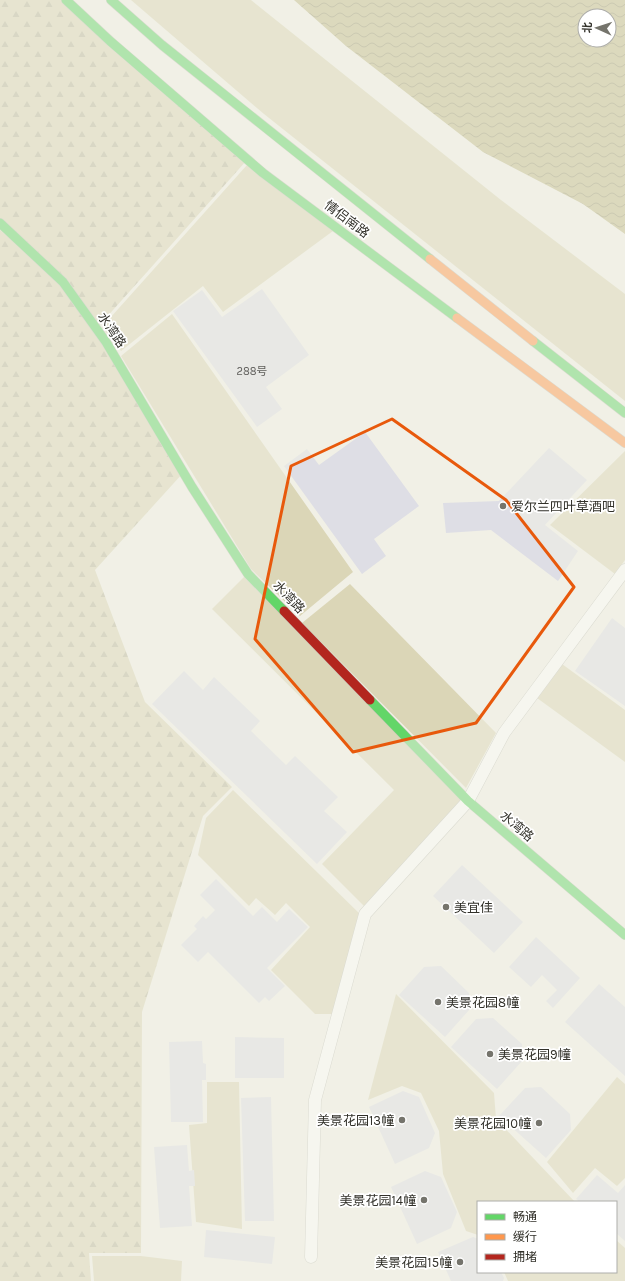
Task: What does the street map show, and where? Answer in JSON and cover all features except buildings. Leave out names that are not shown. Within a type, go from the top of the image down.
[{"type":"main road","name":"情侣南路","points":[[66,0],[110,41],[263,173],[625,443]]},
{"type":"main road","name":"情侣南路","points":[[111,0],[168,50],[625,413]]},
{"type":"main road","name":"水湾路","points":[[0,223],[63,282],[106,342],[192,487],[248,574],[468,801],[625,935]]},
{"type":"lane","points":[[311,1257],[315,1100],[365,914],[468,801],[504,733],[625,570]]},
{"type":"highlighted area","points":[[392,419],[506,500],[574,587],[476,723],[353,752],[255,639],[291,466]]},
{"type":"green space","points":[[0,0],[66,0],[247,160],[97,328],[0,223]]},
{"type":"green space","points":[[131,0],[251,0],[501,200],[625,294],[625,401],[264,114]]},
{"type":"green space","points":[[247,165],[333,231],[223,312],[203,286],[121,351],[102,327]]},
{"type":"green space","points":[[0,230],[63,282],[183,473],[95,570],[145,702],[232,787],[203,816],[142,1012],[141,1253],[89,1253],[91,1281],[0,1281]]},
{"type":"green space","points":[[172,314],[353,572],[300,616],[251,569],[121,356]]},
{"type":"green space","points":[[625,451],[625,560],[615,574],[550,525]]},
{"type":"green space","points":[[244,577],[465,801],[364,906],[322,864],[394,790],[212,609]]},
{"type":"green space","points":[[350,584],[496,733],[466,788],[302,623]]},
{"type":"green space","points":[[562,664],[625,710],[625,762],[537,698]]},
{"type":"green space","points":[[233,790],[361,915],[334,1014],[315,1014],[271,970],[310,927],[286,903],[275,915],[256,898],[249,906],[198,855],[206,818]]},
{"type":"green space","points":[[396,994],[494,1093],[496,1119],[574,1201],[477,1201],[477,1235],[466,1231],[443,1174],[439,1131],[421,1093],[402,1086],[368,1100]]},
{"type":"green space","points":[[617,1077],[625,1084],[625,1178],[617,1186],[595,1168],[573,1193],[547,1162]]},
{"type":"green space","points":[[207,1082],[239,1082],[242,1229],[196,1222],[189,1125],[207,1123]]},
{"type":"green space","points":[[617,1241],[625,1248],[625,1281],[508,1281],[504,1273],[617,1273]]},
{"type":"green space","points":[[92,1256],[141,1256],[182,1261],[181,1281],[94,1281]]},
{"type":"water","points":[[294,0],[625,0],[625,234],[583,204],[483,152],[346,46]]},
{"type":"traffic: fast","points":[[66,0],[110,41],[263,173],[457,318]]},
{"type":"traffic: fast","points":[[111,0],[162,45],[430,259]]},
{"type":"traffic: fast","points":[[0,223],[63,282],[106,342],[192,487],[248,574],[284,611]]},
{"type":"traffic: fast","points":[[533,341],[625,413]]},
{"type":"traffic: fast","points":[[370,700],[468,801],[625,935]]},
{"type":"traffic: slow","points":[[430,259],[533,341]]},
{"type":"traffic: slow","points":[[457,318],[625,443]]},
{"type":"traffic: jam","points":[[284,611],[370,700]]},
{"type":"place","name":"爱尔兰四叶草酒吧","points":[[503,506]]},
{"type":"place","name":"美宜佳","points":[[446,907]]},
{"type":"place","name":"美景花园8幢","points":[[438,1002]]},
{"type":"place","name":"美景花园9幢","points":[[490,1054]]},
{"type":"place","name":"美景花园13幢","points":[[402,1120]]},
{"type":"place","name":"美景花园10幢","points":[[539,1123]]},
{"type":"place","name":"美景花园14幢","points":[[424,1200]]},
{"type":"place","name":"美景花园15幢","points":[[460,1262]]}]
